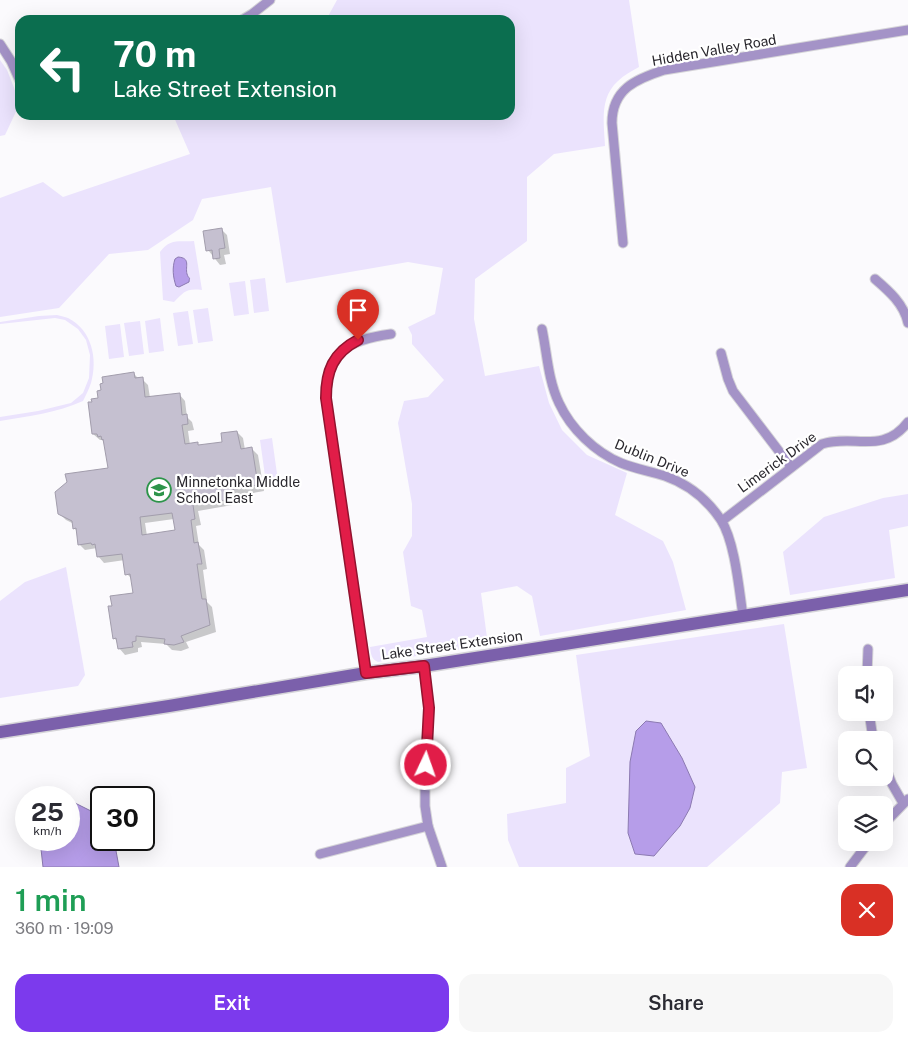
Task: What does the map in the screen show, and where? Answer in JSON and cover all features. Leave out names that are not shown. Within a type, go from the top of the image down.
[{"type":"street","points":[[250,15],[270,0]]},
{"type":"street","name":"Hidden Valley Road","points":[[623,243],[612,114],[623,91],[632,83],[664,70],[908,30]]},
{"type":"street","points":[[0,44],[15,70]]},
{"type":"street","points":[[875,279],[899,303],[908,323]]},
{"type":"street","name":"Dublin Drive","points":[[542,329],[553,387],[559,403],[578,432],[591,444],[620,463],[681,482],[709,504],[722,521],[733,552],[744,616]]},
{"type":"street","points":[[366,673],[326,398],[326,383],[333,362],[349,345],[369,337],[391,334]]},
{"type":"street","points":[[722,353],[733,391],[791,467]]},
{"type":"street","name":"Limerick Drive","points":[[722,521],[822,444],[836,441],[871,442],[882,440],[894,435],[908,422]]},
{"type":"street","name":"Lake Street Extension","points":[[0,732],[366,673],[424,666],[908,590]]},
{"type":"street","points":[[867,666],[868,649]]},
{"type":"street","points":[[424,666],[429,708],[425,806],[428,826],[442,867]]},
{"type":"street","points":[[893,785],[906,801],[893,815]]},
{"type":"street","points":[[320,854],[428,826]]},
{"type":"street","points":[[850,867],[862,851]]},
{"type":"shaded area","points":[[337,0],[629,0],[639,67],[620,79],[608,95],[604,111],[605,146],[554,154],[527,177],[527,241],[475,279],[474,319],[485,376],[539,366],[549,403],[562,430],[587,455],[627,473],[615,515],[663,541],[673,562],[686,610],[540,636],[532,596],[517,586],[481,593],[488,645],[378,662],[374,659],[370,647],[427,637],[422,610],[411,606],[403,552],[412,536],[412,504],[398,423],[404,401],[428,397],[444,380],[412,344],[412,335],[408,327],[435,314],[443,268],[408,262],[286,283],[271,187],[202,199],[193,220],[148,250],[109,254],[59,308],[0,317],[0,198],[43,182],[63,197],[190,154],[175,120],[515,120],[515,15],[329,15]]},
{"type":"shaded area","points":[[0,60],[7,70],[15,90],[15,114],[5,135],[0,136]]},
{"type":"shaded area","points":[[194,241],[202,290],[186,292],[174,302],[163,300],[160,252],[171,243]]},
{"type":"shaded area","points":[[178,257],[185,259],[187,274],[190,278],[189,282],[179,287],[176,286],[173,272],[175,259]]},
{"type":"shaded area","points":[[265,278],[269,311],[254,313],[250,280]]},
{"type":"shaded area","points":[[245,281],[249,314],[234,316],[229,283]]},
{"type":"shaded area","points":[[208,308],[213,341],[198,343],[193,310]]},
{"type":"shaded area","points":[[188,311],[193,344],[178,346],[173,313]]},
{"type":"shaded area","points":[[57,315],[68,318],[76,323],[83,330],[91,346],[94,364],[93,374],[83,401],[53,411],[0,421],[0,417],[71,403],[83,393],[89,378],[90,355],[86,340],[78,329],[65,320],[55,318],[0,324],[0,322]]},
{"type":"shaded area","points":[[160,318],[164,351],[149,353],[145,321]]},
{"type":"shaded area","points":[[140,321],[144,354],[129,356],[124,323]]},
{"type":"shaded area","points":[[120,324],[124,357],[109,359],[105,326]]},
{"type":"shaded area","points":[[272,438],[278,481],[266,483],[260,440]]},
{"type":"shaded area","points":[[908,494],[908,526],[889,530],[895,578],[790,595],[783,552],[824,517],[883,498]]},
{"type":"shaded area","points":[[66,567],[85,675],[78,686],[0,698],[0,601],[25,582]]},
{"type":"shaded area","points":[[784,624],[807,768],[782,772],[780,803],[707,867],[519,867],[508,840],[507,814],[566,803],[566,768],[590,756],[576,655]]},
{"type":"shaded area","points":[[646,721],[661,723],[682,758],[695,787],[690,808],[680,826],[654,856],[635,854],[628,833],[630,762],[636,731]]},
{"type":"shaded area","points":[[80,806],[90,810],[90,851],[116,851],[119,867],[43,867],[41,851],[80,851]]},
{"type":"building","points":[[222,228],[225,248],[219,249],[220,258],[213,259],[212,250],[206,251],[203,231]]},
{"type":"building","points":[[134,372],[135,378],[143,377],[145,397],[180,393],[182,415],[187,414],[188,424],[182,425],[185,444],[198,442],[198,445],[222,442],[221,433],[237,431],[241,449],[252,447],[258,485],[231,490],[232,499],[193,505],[195,519],[191,520],[194,543],[198,542],[202,564],[197,564],[201,593],[202,599],[206,599],[210,625],[181,636],[184,642],[174,645],[164,644],[165,639],[136,636],[136,641],[132,642],[133,647],[118,649],[116,638],[113,639],[108,606],[112,606],[110,596],[133,593],[130,574],[125,575],[122,554],[97,557],[95,544],[78,545],[76,528],[73,529],[72,521],[58,514],[55,492],[67,482],[65,474],[108,468],[103,439],[101,436],[98,437],[97,434],[92,434],[88,402],[92,402],[91,399],[98,398],[97,391],[101,390],[102,377]],"holes":[[[172,513],[175,530],[142,535],[140,517]]]},
{"type":"place","name":"Minnetonka Middle School East","points":[[159,490]]},
{"type":"route","points":[[358,340],[349,345],[333,362],[326,383],[326,398],[366,673],[424,666],[429,708],[426,765]]}]
